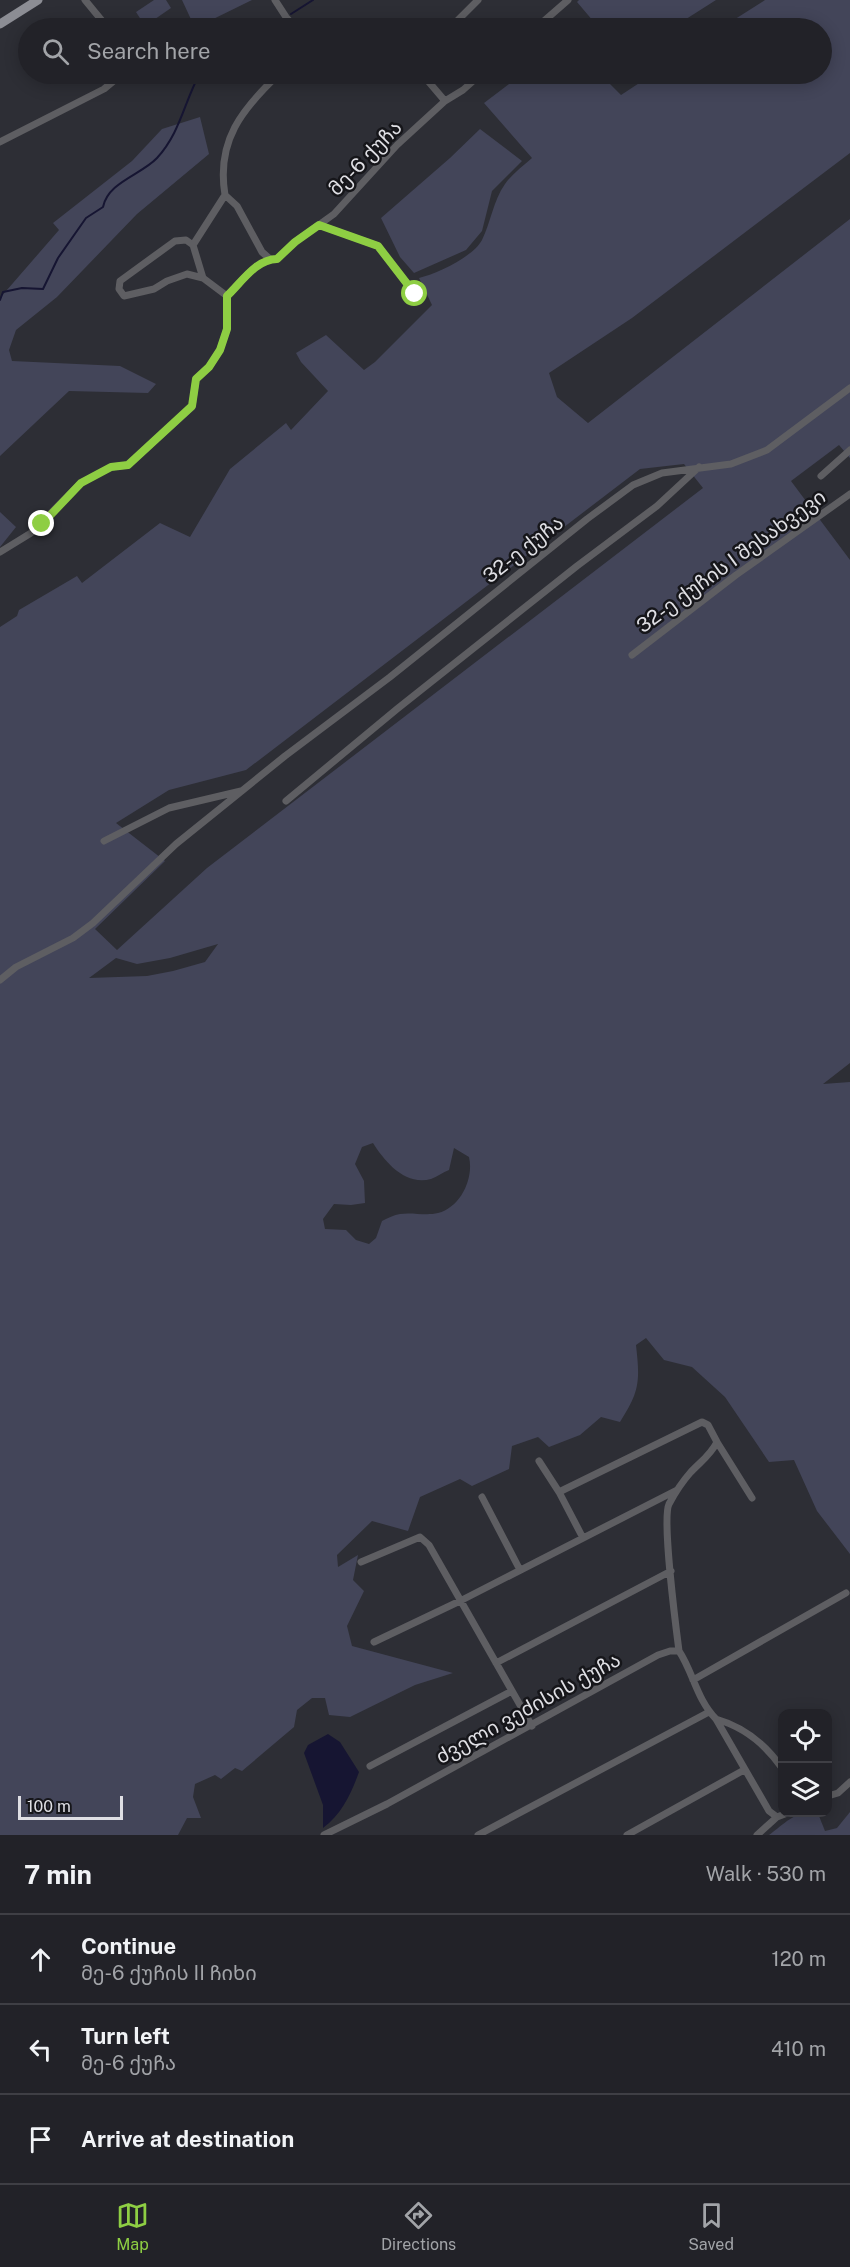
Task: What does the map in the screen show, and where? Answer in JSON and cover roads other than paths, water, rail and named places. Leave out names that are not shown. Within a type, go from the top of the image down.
[{"type":"main road","points":[[0,24],[38,0]]},
{"type":"street","points":[[85,0],[100,18]]},
{"type":"street","points":[[275,0],[287,18]]},
{"type":"street","points":[[460,18],[478,0]]},
{"type":"street","points":[[547,18],[568,0]]},
{"type":"street","points":[[0,142],[110,84]]},
{"type":"street","points":[[268,84],[254,97],[227,141],[222,177],[225,195],[237,206],[262,252],[270,259]]},
{"type":"street","points":[[431,84],[445,101]]},
{"type":"street","name":"მე-6 ქუჩა","points":[[227,296],[253,269],[270,259],[277,259],[348,200],[397,145],[445,101],[470,84]]},
{"type":"street","points":[[193,245],[225,195]]},
{"type":"street","points":[[319,225],[378,246],[415,294]]},
{"type":"street","points":[[0,552],[31,533],[81,483],[111,467],[128,465],[192,406],[196,379],[209,367],[220,350],[227,329],[227,296],[203,278],[187,274],[167,281],[154,289],[124,297],[119,289],[120,281],[175,241],[186,240],[193,245],[203,278]]},
{"type":"street","name":"32-ე ქუჩა","points":[[0,980],[16,967],[73,938],[93,923],[176,844],[285,756],[633,485],[662,473],[731,464],[767,450],[850,388]]},
{"type":"street","points":[[821,476],[850,450]]},
{"type":"street","points":[[286,801],[397,709],[577,566],[657,506],[699,467]]},
{"type":"street","name":"32-ე ქუჩის I შესახვევი","points":[[632,655],[736,575],[850,494]]},
{"type":"street","points":[[104,841],[169,808],[243,790]]},
{"type":"street","points":[[559,1492],[702,1422],[708,1425],[752,1498]]},
{"type":"street","points":[[717,1442],[713,1451],[691,1472],[677,1490],[667,1507],[670,1571],[679,1651],[688,1664],[693,1680],[709,1712],[716,1719],[769,1811],[777,1817],[757,1835]]},
{"type":"street","points":[[539,1461],[559,1492],[583,1538]]},
{"type":"street","points":[[374,1642],[460,1601],[677,1490]]},
{"type":"street","points":[[482,1497],[520,1570]]},
{"type":"street","points":[[361,1562],[420,1537],[429,1545],[532,1726]]},
{"type":"street","points":[[496,1663],[670,1571]]},
{"type":"street","points":[[693,1680],[846,1593]]},
{"type":"street","name":"ძველი ვეძისის ქუჩა","points":[[324,1835],[532,1726],[658,1655],[679,1651]]},
{"type":"street","points":[[370,1766],[512,1690]]},
{"type":"street","points":[[478,1835],[709,1712]]},
{"type":"street","points":[[716,1719],[730,1723],[748,1733],[779,1763]]},
{"type":"street","points":[[627,1835],[744,1770]]},
{"type":"street","points":[[832,1795],[838,1793],[850,1782]]},
{"type":"waterway","points":[[291,14],[313,0]]},
{"type":"waterway","points":[[0,300],[3,292],[22,288],[43,289],[58,258],[86,218],[103,207],[111,191],[150,164],[165,148],[195,84]]}]
